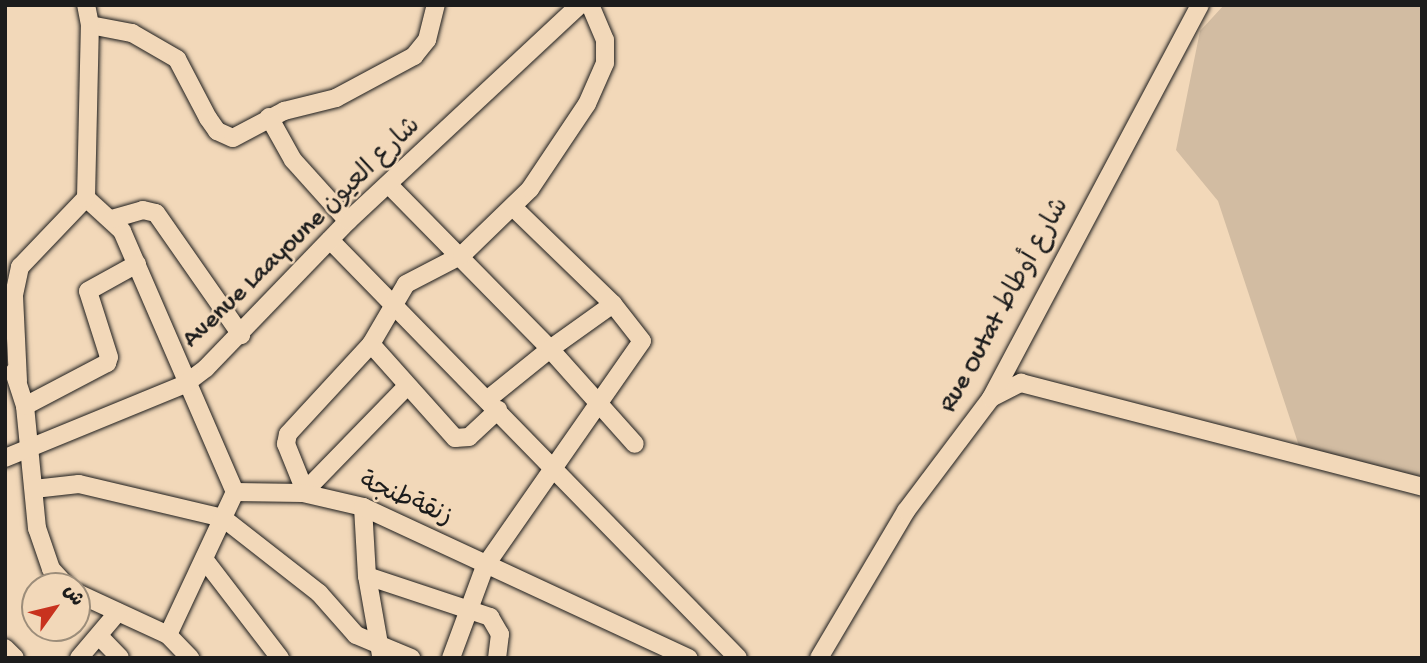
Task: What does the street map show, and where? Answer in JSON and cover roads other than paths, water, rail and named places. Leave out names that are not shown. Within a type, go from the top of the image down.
[{"type":"street","points":[[57,572],[43,553],[24,406],[18,381],[10,302],[20,267],[86,198],[90,25],[86,5]]},
{"type":"street","points":[[90,25],[132,33],[177,59],[208,118],[225,137],[243,133],[269,117],[336,98],[415,56],[427,40],[436,5]]},
{"type":"street","name":"Avenue Laayoune شارع العيون","points":[[5,458],[30,450],[185,384],[241,335],[348,221],[580,5]]},
{"type":"street","points":[[407,386],[304,492],[286,437],[371,344],[406,284],[462,255],[513,207],[548,167],[598,82],[605,40],[590,5]]},
{"type":"street","name":"Rue Outat شارع أوطاط","points":[[819,658],[906,511],[991,398],[1200,5]]},
{"type":"street","points":[[269,117],[293,160],[348,221]]},
{"type":"street","points":[[389,185],[462,255],[601,403],[635,444]]},
{"type":"street","points":[[86,198],[113,219],[137,264],[185,384],[235,492],[168,635]]},
{"type":"street","points":[[451,658],[485,566],[642,341],[613,304],[513,207]]},
{"type":"street","points":[[113,219],[143,210],[156,213],[241,335]]},
{"type":"street","points":[[330,240],[391,306],[493,405],[738,658]]},
{"type":"street","points":[[24,406],[107,363],[109,357],[88,291],[137,264]]},
{"type":"street","points":[[371,344],[407,386],[460,440],[550,349],[613,304]]},
{"type":"street","points":[[5,353],[18,381]]},
{"type":"street","points":[[991,398],[1021,383],[1422,487]]},
{"type":"street","points":[[34,489],[79,484],[223,517],[319,593],[342,623],[381,653],[411,658]]},
{"type":"street","name":"زنقةطنجة","points":[[235,492],[304,492],[363,507],[485,566],[689,658]]},
{"type":"street","points":[[363,507],[367,576],[381,653]]},
{"type":"street","points":[[204,559],[281,658]]},
{"type":"street","points":[[367,576],[469,609],[496,624],[497,658]]},
{"type":"street","points":[[91,599],[168,635],[190,658]]},
{"type":"street","points":[[79,658],[118,612]]},
{"type":"street","points":[[99,636],[120,658]]},
{"type":"street","points":[[5,648],[15,658]]}]
